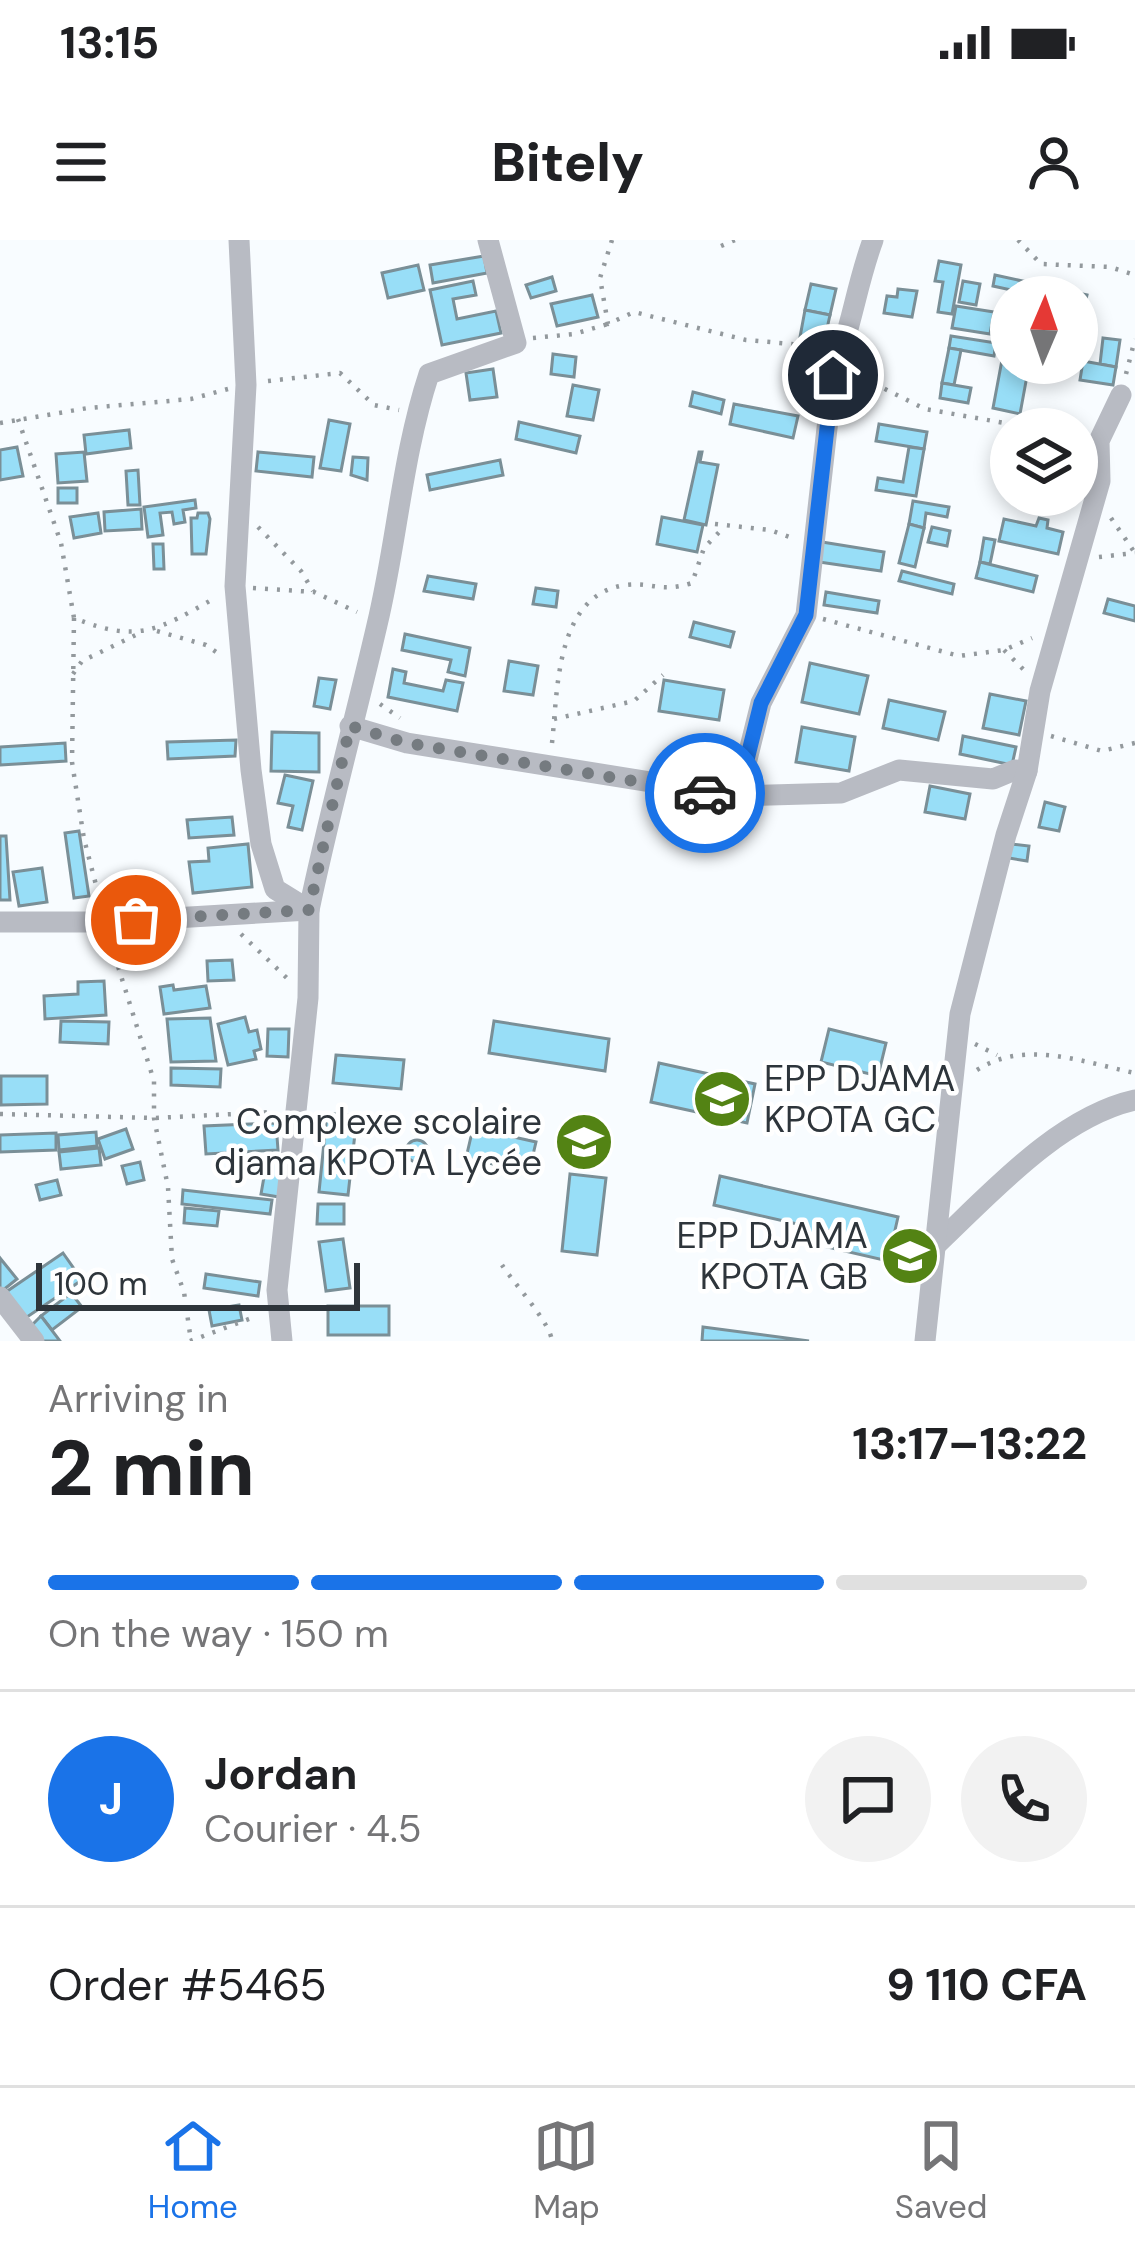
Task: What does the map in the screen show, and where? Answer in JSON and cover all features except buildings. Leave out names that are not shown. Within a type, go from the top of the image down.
[{"type":"street","points":[[239,240],[246,385],[235,586],[241,668],[261,844],[275,889],[309,910]]},
{"type":"street","points":[[282,1341],[278,1290],[308,998],[309,910],[378,624],[416,414],[429,374],[516,343],[488,240]]},
{"type":"street","points":[[738,796],[761,703],[806,615],[833,375],[848,339],[852,301],[873,240]]},
{"type":"street","points":[[926,1341],[960,1014],[1027,771],[1040,691],[1100,481],[1099,441],[1121,395]]},
{"type":"street","points":[[350,726],[407,743],[738,796],[841,793],[899,770],[993,779],[1015,770],[1027,771]]},
{"type":"street","points":[[0,922],[106,922],[309,910]]},
{"type":"street","points":[[937,1244],[1042,1146],[1118,1103],[1135,1100]]},
{"type":"street","points":[[0,1297],[34,1341]]},
{"type":"path","points":[[608,324],[600,278],[612,240]]},
{"type":"path","points":[[721,246],[735,240]]},
{"type":"path","points":[[1018,240],[1041,264],[1110,267],[1135,274]]},
{"type":"path","points":[[516,343],[608,324],[634,312],[746,340],[811,350],[833,375],[883,388],[925,409],[990,419]]},
{"type":"path","points":[[1121,395],[1135,339]]},
{"type":"path","points":[[0,422],[191,399],[246,385],[340,373],[374,404],[416,414]]},
{"type":"path","points":[[18,419],[61,542],[74,618],[72,762],[84,839],[154,1081],[154,1118],[168,1186],[172,1259],[184,1292],[190,1341],[279,1307]]},
{"type":"path","points":[[1077,560],[1135,553],[1113,524],[1100,481]]},
{"type":"path","points":[[239,513],[273,539],[314,592]]},
{"type":"path","points":[[716,524],[724,527]]},
{"type":"path","points":[[549,767],[563,647],[588,601],[626,585],[669,590],[692,583],[704,548],[724,527],[734,524],[812,545]]},
{"type":"path","points":[[74,618],[104,630],[157,631],[235,586],[314,592],[378,624]]},
{"type":"path","points":[[806,615],[959,656],[1004,650],[1058,625]]},
{"type":"path","points":[[157,631],[206,645],[241,668]]},
{"type":"path","points":[[73,674],[82,662],[138,634]]},
{"type":"path","points":[[554,719],[634,701],[663,675]]},
{"type":"path","points":[[1034,742],[1050,736],[1102,751],[1135,743]]},
{"type":"path","points":[[220,914],[308,998]]},
{"type":"path","points":[[970,1073],[998,1056],[1030,1052],[1135,1073]]},
{"type":"path","points":[[0,1114],[154,1118],[298,1112]]},
{"type":"path","points":[[502,1265],[550,1328],[553,1341]]},
{"type":"way so far","points":[[136,920],[309,910],[350,726],[407,743],[705,793]]},
{"type":"place","name":"EPP DJAMA KPOTA GC","points":[[722,1099]]},
{"type":"place","name":"Complexe scolaire djama KPOTA Lycée","points":[[584,1142]]},
{"type":"place","name":"EPP DJAMA KPOTA GB","points":[[910,1256]]},
{"type":"route","points":[[705,793],[738,796],[761,703],[806,615],[833,375]]}]
